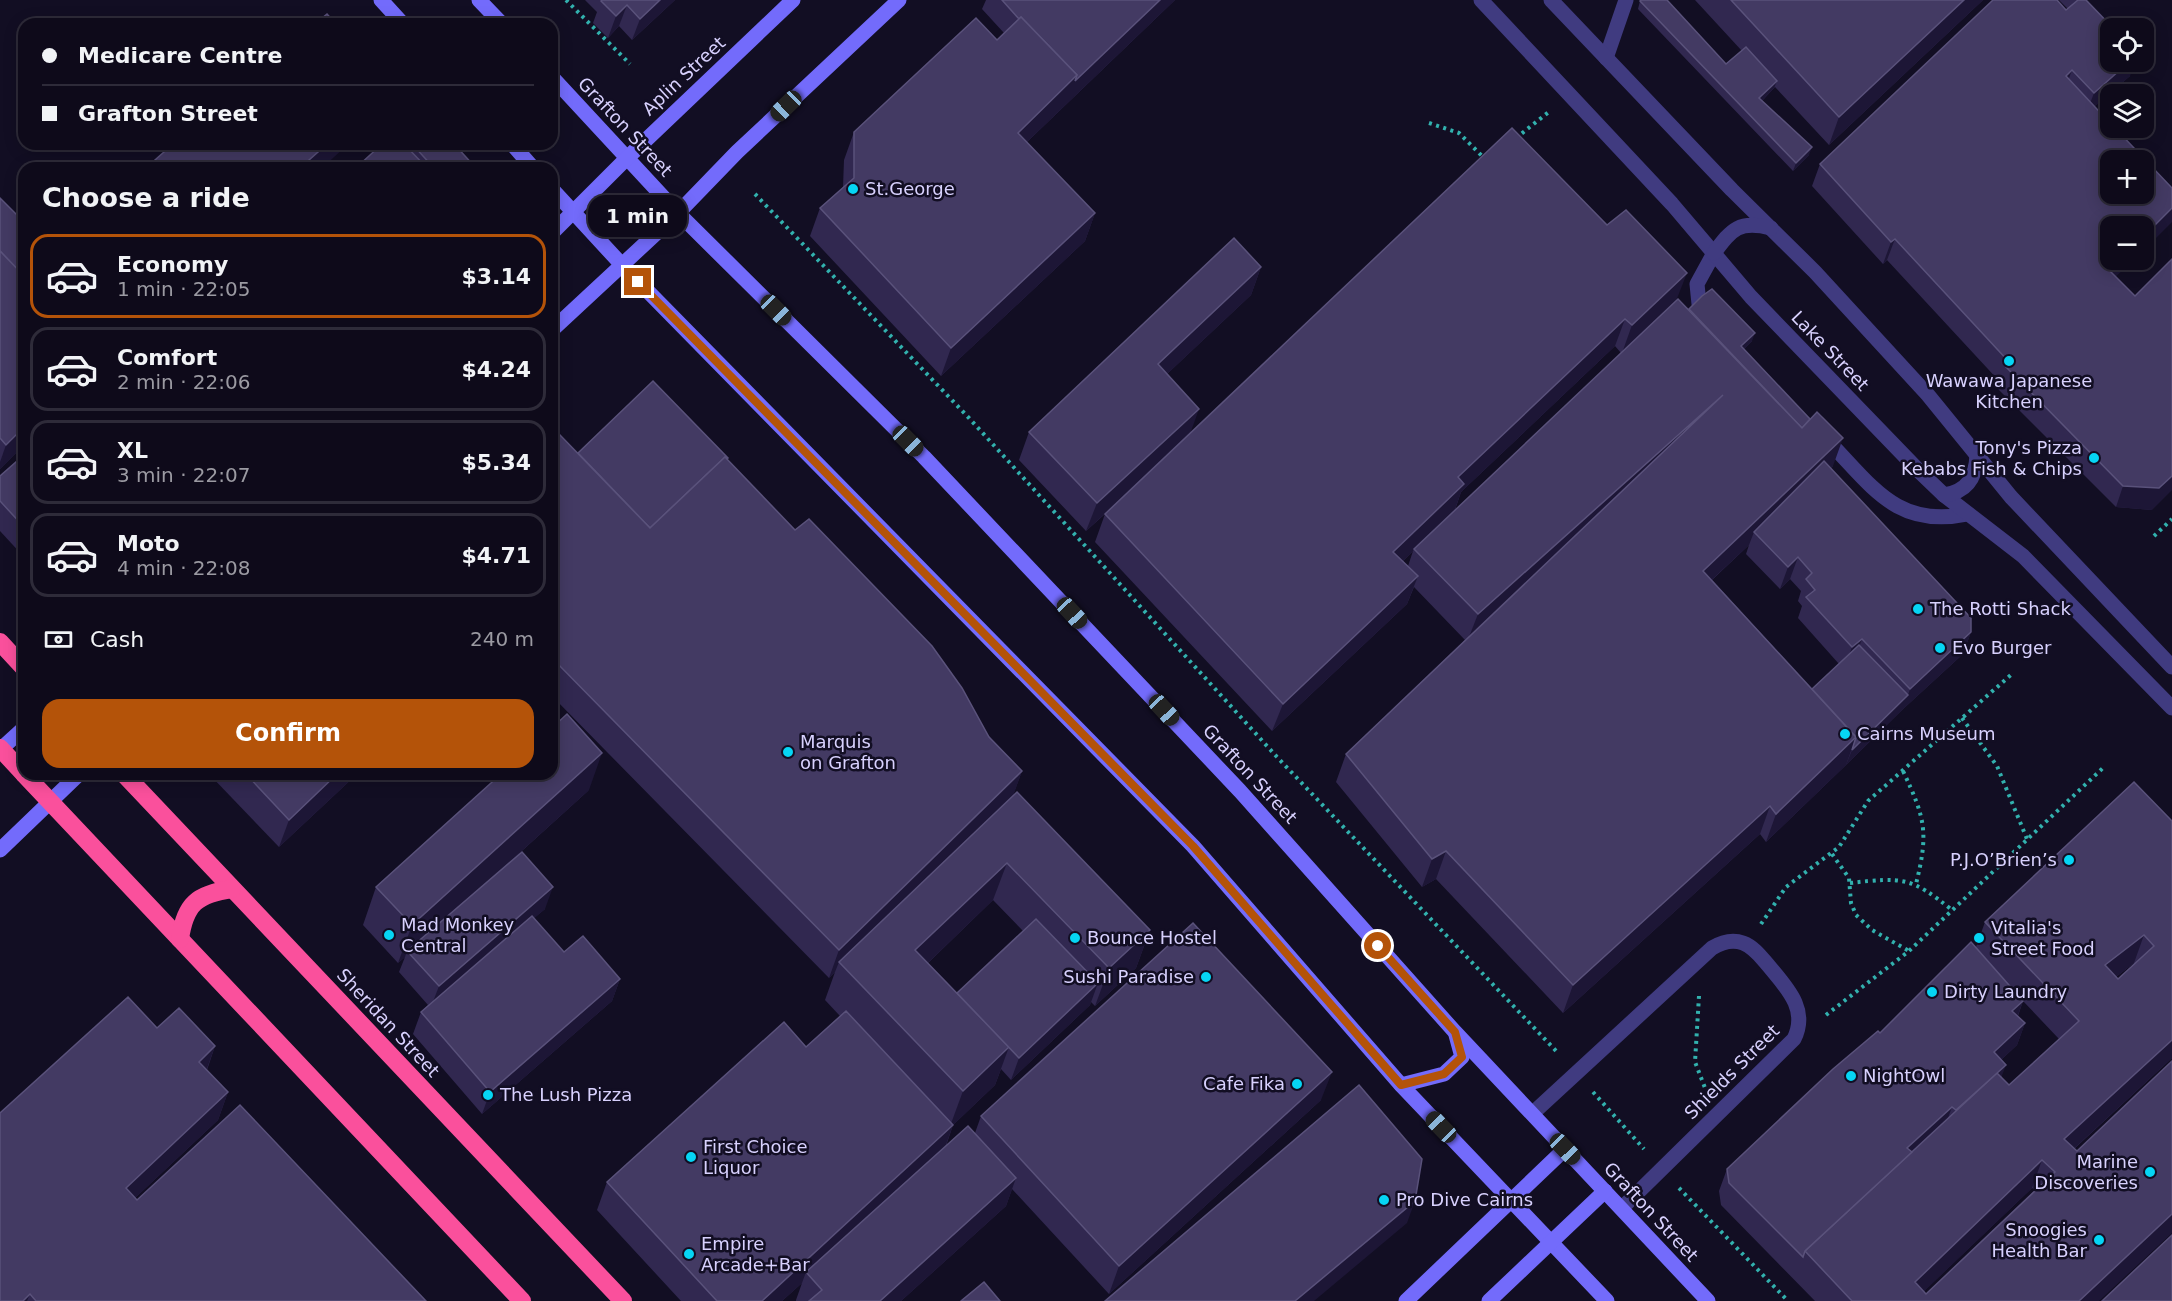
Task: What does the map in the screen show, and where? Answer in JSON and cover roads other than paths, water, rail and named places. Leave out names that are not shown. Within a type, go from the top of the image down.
[{"type":"highway","points":[[0,642],[18,662]]},
{"type":"highway","points":[[0,749],[18,768]]},
{"type":"highway","points":[[30,780],[522,1301]]},
{"type":"highway","name":"Sheridan Street","points":[[130,780],[622,1301]]},
{"type":"highway","points":[[180,939],[183,917],[205,893],[232,889]]},
{"type":"street","points":[[381,0],[398,18]]},
{"type":"street","points":[[479,0],[495,18]]},
{"type":"street","name":"Aplin Street","points":[[558,228],[626,159],[793,0]]},
{"type":"street","points":[[558,324],[678,213],[737,152],[899,0]]},
{"type":"street","name":"Lake Street","points":[[1481,0],[1672,204],[1751,297],[1944,495],[2013,548],[2045,577],[2172,708]]},
{"type":"street","points":[[1551,0],[1928,395],[2012,497],[2172,667]]},
{"type":"street","points":[[1606,58],[1626,0]]},
{"type":"street","name":"Grafton Street","points":[[558,84],[678,213],[924,457],[1240,791],[1455,1032],[1708,1301]]},
{"type":"street","points":[[517,150],[528,162]]},
{"type":"street","points":[[558,196],[622,265],[1193,846],[1401,1085],[1607,1301]]},
{"type":"street","points":[[1699,304],[1697,284],[1727,235],[1739,227],[1750,225],[1771,228]]},
{"type":"street","points":[[1815,427],[1891,504],[1911,514],[1929,518],[1944,519],[1968,514]]},
{"type":"street","points":[[1944,495],[1956,493],[1969,484],[1975,470],[1977,455]]},
{"type":"street","points":[[0,749],[18,733]]},
{"type":"street","points":[[0,850],[73,780]]},
{"type":"street","name":"Shields Street","points":[[1533,1113],[1697,962],[1724,942],[1742,942],[1748,945],[1793,997],[1799,1025],[1788,1047],[1622,1208]]},
{"type":"street","points":[[1401,1085],[1444,1074],[1456,1063],[1462,1057],[1455,1032]]},
{"type":"street","points":[[1406,1301],[1565,1149]]},
{"type":"street","points":[[1490,1301],[1605,1191]]},
{"type":"place","name":"St.George","points":[[853,189]]},
{"type":"place","name":"Wawawa Japanese Kitchen","points":[[2009,361]]},
{"type":"place","name":"Tony's Pizza Kebabs Fish & Chips","points":[[2094,458]]},
{"type":"place","name":"The Rotti Shack","points":[[1918,609]]},
{"type":"place","name":"Evo Burger","points":[[1940,648]]},
{"type":"place","name":"Cairns Museum","points":[[1845,734]]},
{"type":"place","name":"Marquis on Grafton","points":[[788,752]]},
{"type":"place","name":"P.J.O’Brien’s","points":[[2069,860]]},
{"type":"place","name":"Mad Monkey Central","points":[[389,935]]},
{"type":"place","name":"Bounce Hostel","points":[[1075,938]]},
{"type":"place","name":"Vitalia's Street Food","points":[[1979,938]]},
{"type":"place","name":"Sushi Paradise","points":[[1206,977]]},
{"type":"place","name":"Dirty Laundry","points":[[1932,992]]},
{"type":"place","name":"NightOwl","points":[[1851,1076]]},
{"type":"place","name":"Cafe Fika","points":[[1297,1084]]},
{"type":"place","name":"The Lush Pizza","points":[[488,1095]]},
{"type":"place","name":"First Choice Liquor","points":[[691,1157]]},
{"type":"place","name":"Marine Discoveries","points":[[2150,1172]]},
{"type":"place","name":"Pro Dive Cairns","points":[[1384,1200]]},
{"type":"place","name":"Snoogies Health Bar","points":[[2099,1240]]},
{"type":"place","name":"Empire Arcade+Bar","points":[[689,1254]]}]
